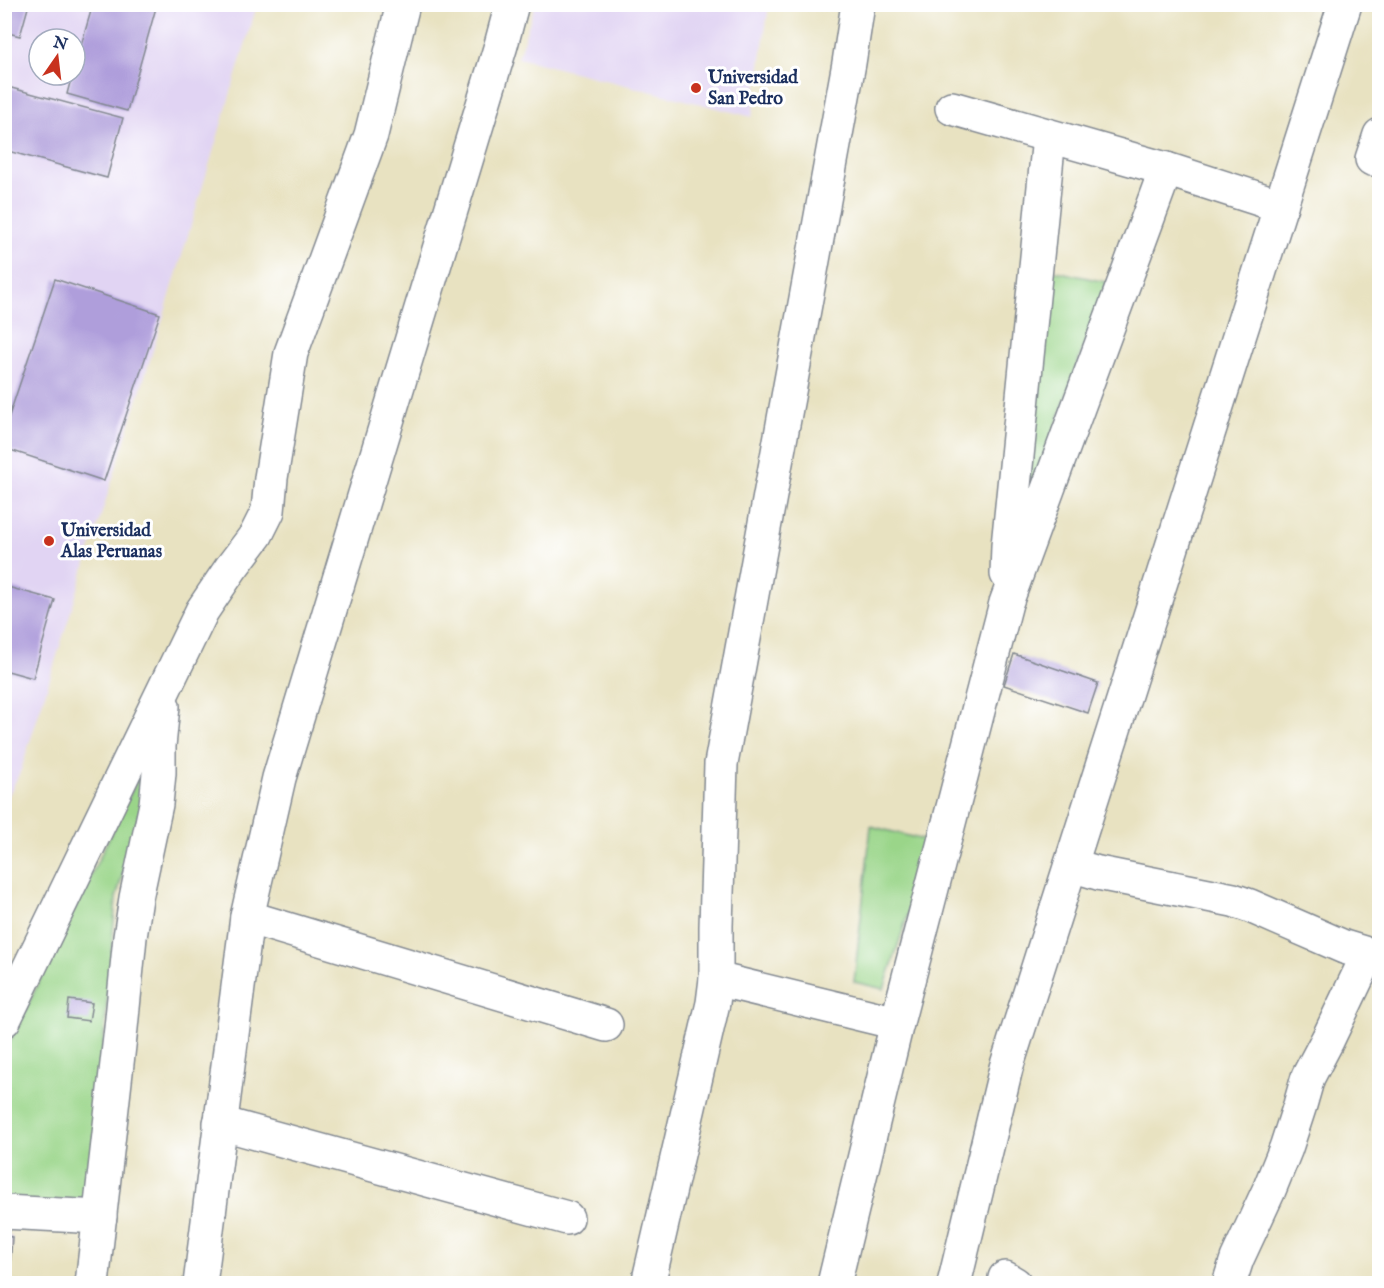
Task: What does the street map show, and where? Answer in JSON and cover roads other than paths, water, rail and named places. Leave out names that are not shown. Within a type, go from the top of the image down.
[{"type":"street","points":[[4,1020],[202,611],[256,535],[268,511],[291,353],[371,135],[403,4]]},
{"type":"street","points":[[200,1284],[247,917],[279,778],[498,57],[512,4]]},
{"type":"street","points":[[648,1284],[713,1004],[716,979],[721,764],[858,4]]},
{"type":"street","points":[[954,1284],[1006,1068],[1345,4]]},
{"type":"street","points":[[952,108],[1166,169],[1281,206]]},
{"type":"street","points":[[1006,603],[1008,546],[1049,136]]},
{"type":"street","points":[[834,1284],[897,1023],[1006,603],[1166,169]]},
{"type":"street","points":[[92,1284],[130,937],[156,804],[163,716],[162,693]]},
{"type":"street","points":[[1071,865],[1098,873],[1233,900],[1344,947],[1374,956],[1308,1077],[1286,1148],[1237,1259],[1229,1284]]},
{"type":"street","points":[[247,917],[606,1025]]},
{"type":"street","points":[[716,979],[897,1023]]},
{"type":"street","points":[[220,1123],[567,1218]]},
{"type":"street","points":[[4,1212],[100,1218]]},
{"type":"place","name":"Universidad San Pedro","points":[[696,88]]},
{"type":"place","name":"Universidad Alas Peruanas","points":[[49,541]]}]
